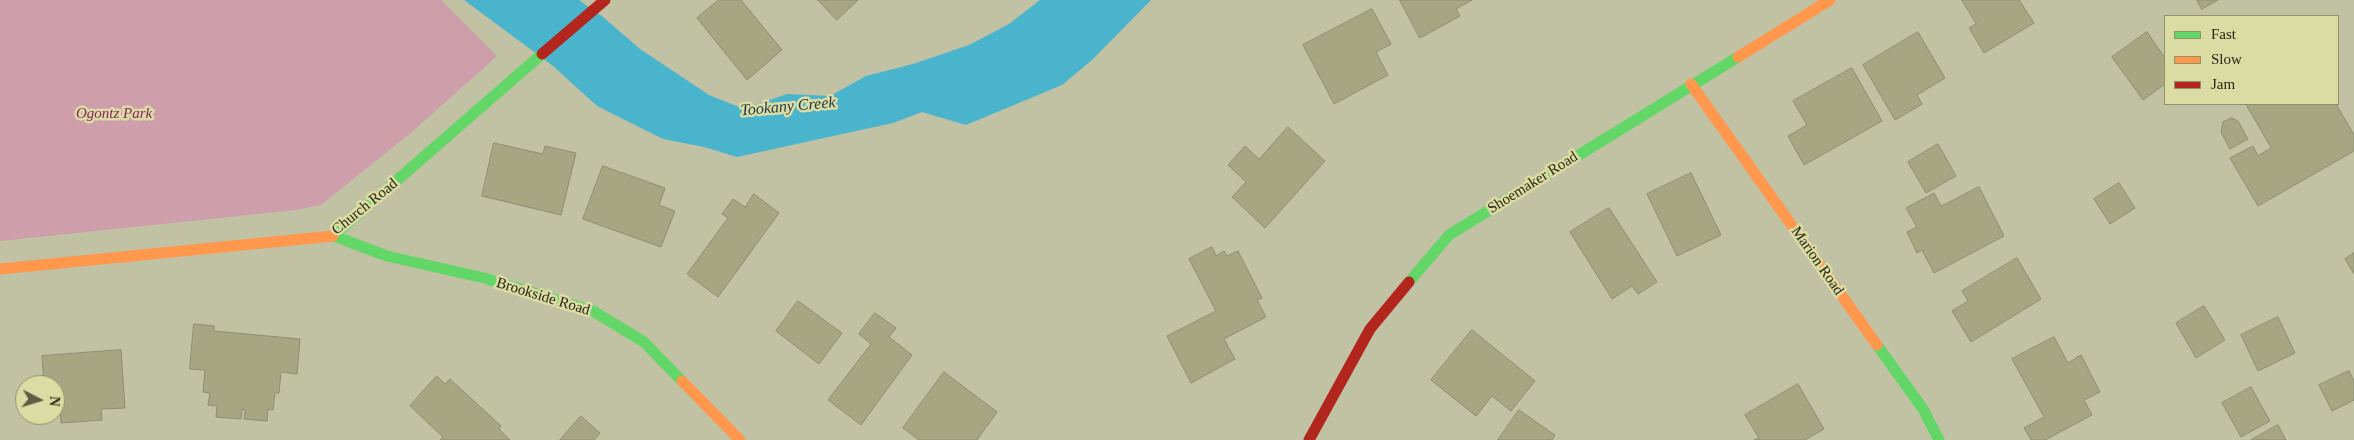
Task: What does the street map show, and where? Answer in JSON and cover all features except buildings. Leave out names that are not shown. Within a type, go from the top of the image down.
[{"type":"street","name":"Church Road","points":[[0,269],[334,236],[605,0]]},
{"type":"street","name":"Shoemaker Road","points":[[1308,440],[1370,329],[1449,235],[1830,0]]},
{"type":"street","name":"Marion Road","points":[[1691,84],[1923,410],[1939,440]]},
{"type":"street","name":"Brookside Road","points":[[334,236],[387,256],[484,278],[593,311],[644,342],[740,440]]},
{"type":"green space","name":"Ogontz Park","points":[[0,0],[441,0],[497,56],[413,131],[321,205],[296,210],[0,241]]},
{"type":"water","name":"Tookany Creek","points":[[464,0],[579,0],[603,17],[640,49],[709,95],[739,107],[755,105],[787,94],[830,96],[866,76],[913,64],[969,45],[1009,24],[1040,0],[1151,0],[1092,60],[1062,85],[966,125],[922,112],[893,123],[737,157],[704,147],[663,139],[597,106],[553,66]]},
{"type":"traffic: fast","points":[[333,236],[542,54]]},
{"type":"traffic: fast","points":[[1409,282],[1449,235],[1738,57]]},
{"type":"traffic: fast","points":[[334,236],[387,256],[484,278],[593,311],[644,342],[682,381]]},
{"type":"traffic: fast","points":[[1877,345],[1923,409],[1939,440]]},
{"type":"traffic: slow","points":[[1738,57],[1830,0]]},
{"type":"traffic: slow","points":[[1691,84],[1877,345]]},
{"type":"traffic: slow","points":[[0,269],[333,236]]},
{"type":"traffic: slow","points":[[682,381],[740,440]]},
{"type":"traffic: jam","points":[[542,54],[605,0]]},
{"type":"traffic: jam","points":[[1309,440],[1370,329],[1409,282]]}]
